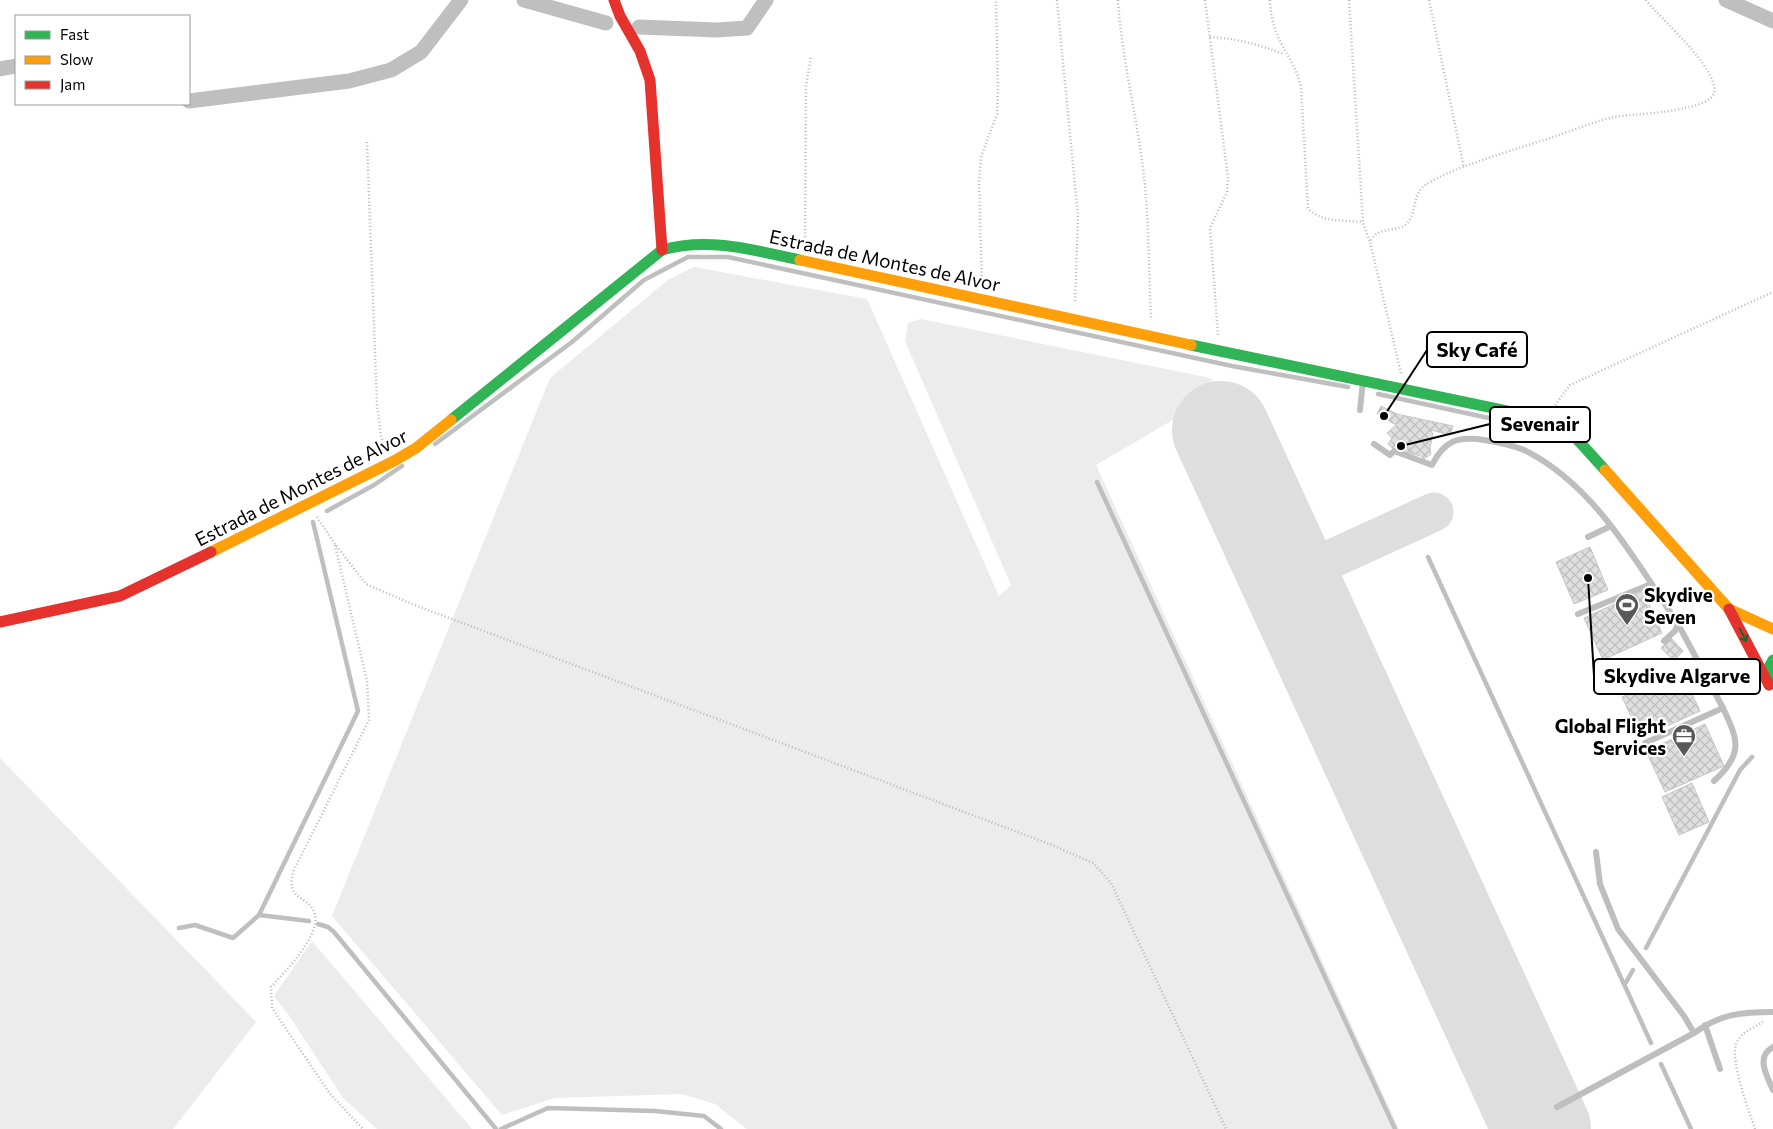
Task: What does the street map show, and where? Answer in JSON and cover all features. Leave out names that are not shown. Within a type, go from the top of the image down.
[{"type":"street","points":[[614,0],[620,16],[640,52],[650,80],[662,250]]},
{"type":"street","name":"Estrada de Montes de Alvor","points":[[0,622],[120,596],[162,577],[394,461],[416,448],[662,250],[678,244],[702,242],[754,250],[1219,351],[1546,419],[1576,438],[1729,609],[1769,635]]},
{"type":"street","points":[[1729,609],[1769,685],[1768,669],[1773,660]]},
{"type":"street","points":[[1757,662],[1769,635]]},
{"type":"lane","points":[[1360,410],[1363,380]]},
{"type":"lane","points":[[1374,444],[1390,456],[1394,451],[1432,465],[1441,449],[1450,442],[1468,438],[1522,449],[1541,459],[1574,486],[1611,526],[1678,624],[1722,708],[1737,742],[1734,756],[1725,772],[1714,781]]},
{"type":"lane","points":[[1588,537],[1611,526]]},
{"type":"lane","points":[[1578,614],[1650,584]]},
{"type":"lane","points":[[1664,641],[1675,631],[1678,624]]},
{"type":"lane","points":[[1645,743],[1722,708]]},
{"type":"lane","points":[[1596,852],[1600,884],[1618,929],[1684,1016],[1694,1033]]},
{"type":"lane","points":[[1558,1107],[1694,1033],[1712,1021],[1741,1012],[1773,1012]]},
{"type":"lane","points":[[1706,1025],[1720,1069]]},
{"type":"lane","points":[[1773,1047],[1768,1050],[1763,1058],[1764,1068],[1773,1090]]},
{"type":"path","points":[[983,300],[979,182],[981,157],[997,114],[996,0]]},
{"type":"path","points":[[1057,0],[1078,216],[1074,320]]},
{"type":"path","points":[[1118,0],[1124,64],[1136,115],[1145,186],[1152,336]]},
{"type":"path","points":[[1205,0],[1228,178],[1228,192],[1210,228],[1219,351]]},
{"type":"path","points":[[1270,0],[1275,33],[1285,55],[1297,72],[1301,87],[1308,208],[1315,216],[1324,219],[1364,222]]},
{"type":"path","points":[[1349,0],[1364,222],[1405,389]]},
{"type":"path","points":[[1429,0],[1464,168]]},
{"type":"path","points":[[1370,242],[1374,234],[1406,224],[1412,217],[1415,199],[1422,188],[1433,180],[1612,117],[1693,107],[1707,102],[1714,95],[1714,85],[1707,68],[1646,0]]},
{"type":"path","points":[[1210,37],[1227,37],[1258,44],[1285,55]]},
{"type":"path","points":[[805,261],[806,86],[811,56]]},
{"type":"path","points":[[367,142],[377,404],[381,437],[394,461]]},
{"type":"path","points":[[1546,419],[1570,385],[1773,292]]},
{"type":"path","points":[[308,503],[335,544],[366,584],[412,604],[1052,845],[1093,863],[1112,883],[1226,1129]]},
{"type":"path","points":[[335,544],[367,681],[369,720],[294,870],[290,882],[291,889],[313,910],[316,917],[310,937],[293,964],[271,987],[272,1008],[330,1094],[363,1129]]},
{"type":"path","points":[[1755,1129],[1737,1072],[1736,1045],[1743,1034],[1768,1019]]},
{"type":"shaded area","points":[[694,267],[867,299],[999,596],[1011,585],[905,341],[908,323],[921,319],[1210,378],[1222,391],[1096,465],[1399,1129],[747,1129],[715,1104],[682,1094],[555,1098],[502,1115],[332,916],[550,378],[669,279]]},
{"type":"shaded area","points":[[0,758],[256,1022],[173,1129],[0,1129]]},
{"type":"shaded area","points":[[312,941],[472,1129],[377,1129],[343,1098],[288,1014],[274,996]]},
{"type":"building","points":[[1381,406],[1397,414],[1453,426],[1450,435],[1431,430],[1433,435],[1430,448],[1431,454],[1424,459],[1421,456],[1393,449],[1388,444],[1392,438],[1387,433],[1396,425],[1377,414]]},
{"type":"building","points":[[1590,547],[1608,590],[1574,604],[1556,562]]},
{"type":"building","points":[[1643,591],[1662,633],[1603,660],[1584,618]]},
{"type":"building","points":[[1671,638],[1683,651],[1674,661],[1661,648]]},
{"type":"building","points":[[1681,670],[1700,711],[1641,738],[1622,697]]},
{"type":"building","points":[[1705,724],[1724,766],[1665,792],[1646,751]]},
{"type":"building","points":[[1692,783],[1709,822],[1679,835],[1662,797]]},
{"type":"waterway","points":[[190,101],[349,81],[391,70],[421,52],[461,0]]},
{"type":"waterway","points":[[524,0],[606,23]]},
{"type":"waterway","points":[[639,27],[717,30],[747,28],[766,0]]},
{"type":"waterway","points":[[1726,0],[1773,21]]},
{"type":"waterway","points":[[0,69],[15,66]]},
{"type":"waterway","points":[[435,444],[572,342],[644,280],[688,257],[728,257],[1232,366],[1348,387]]},
{"type":"waterway","points":[[1378,394],[1544,430]]},
{"type":"waterway","points":[[327,511],[374,485],[402,466]]},
{"type":"waterway","points":[[1097,482],[1395,1129]]},
{"type":"waterway","points":[[179,928],[195,925],[233,938],[259,915],[358,711],[313,522]]},
{"type":"waterway","points":[[1428,557],[1651,1043]]},
{"type":"waterway","points":[[1646,948],[1740,770],[1752,757]]},
{"type":"waterway","points":[[259,915],[309,921]]},
{"type":"waterway","points":[[318,924],[328,927],[334,932],[496,1129]]},
{"type":"waterway","points":[[1625,984],[1633,970]]},
{"type":"waterway","points":[[1661,1064],[1691,1129]]},
{"type":"waterway","points":[[501,1129],[548,1108],[655,1111],[704,1116],[721,1129]]},
{"type":"taxiway","points":[[1282,564],[1292,570],[1305,571],[1434,512]]},
{"type":"runway","points":[[1221,430],[1542,1129]]},
{"type":"traffic: fast","points":[[451,420],[662,250],[696,245],[731,246],[800,260]]},
{"type":"traffic: fast","points":[[1191,345],[1546,419],[1576,438],[1605,470]]},
{"type":"traffic: fast","points":[[1769,685],[1768,669],[1773,660]]},
{"type":"traffic: slow","points":[[800,260],[1191,345]]},
{"type":"traffic: slow","points":[[211,552],[394,461],[416,448],[451,420]]},
{"type":"traffic: slow","points":[[1605,470],[1729,609],[1773,629]]},
{"type":"traffic: jam","points":[[614,0],[620,16],[640,51],[650,80],[662,250]]},
{"type":"traffic: jam","points":[[0,622],[120,596],[211,552]]},
{"type":"traffic: jam","points":[[1729,609],[1769,685]]},
{"type":"place","name":"Sky Café","points":[[1384,416]]},
{"type":"place","name":"Sevenair","points":[[1401,446]]},
{"type":"place","name":"Skydive Algarve","points":[[1588,578]]},
{"type":"place","name":"Skydive Seven","points":[[1627,626]]},
{"type":"place","name":"Global Flight Services","points":[[1684,757]]}]
